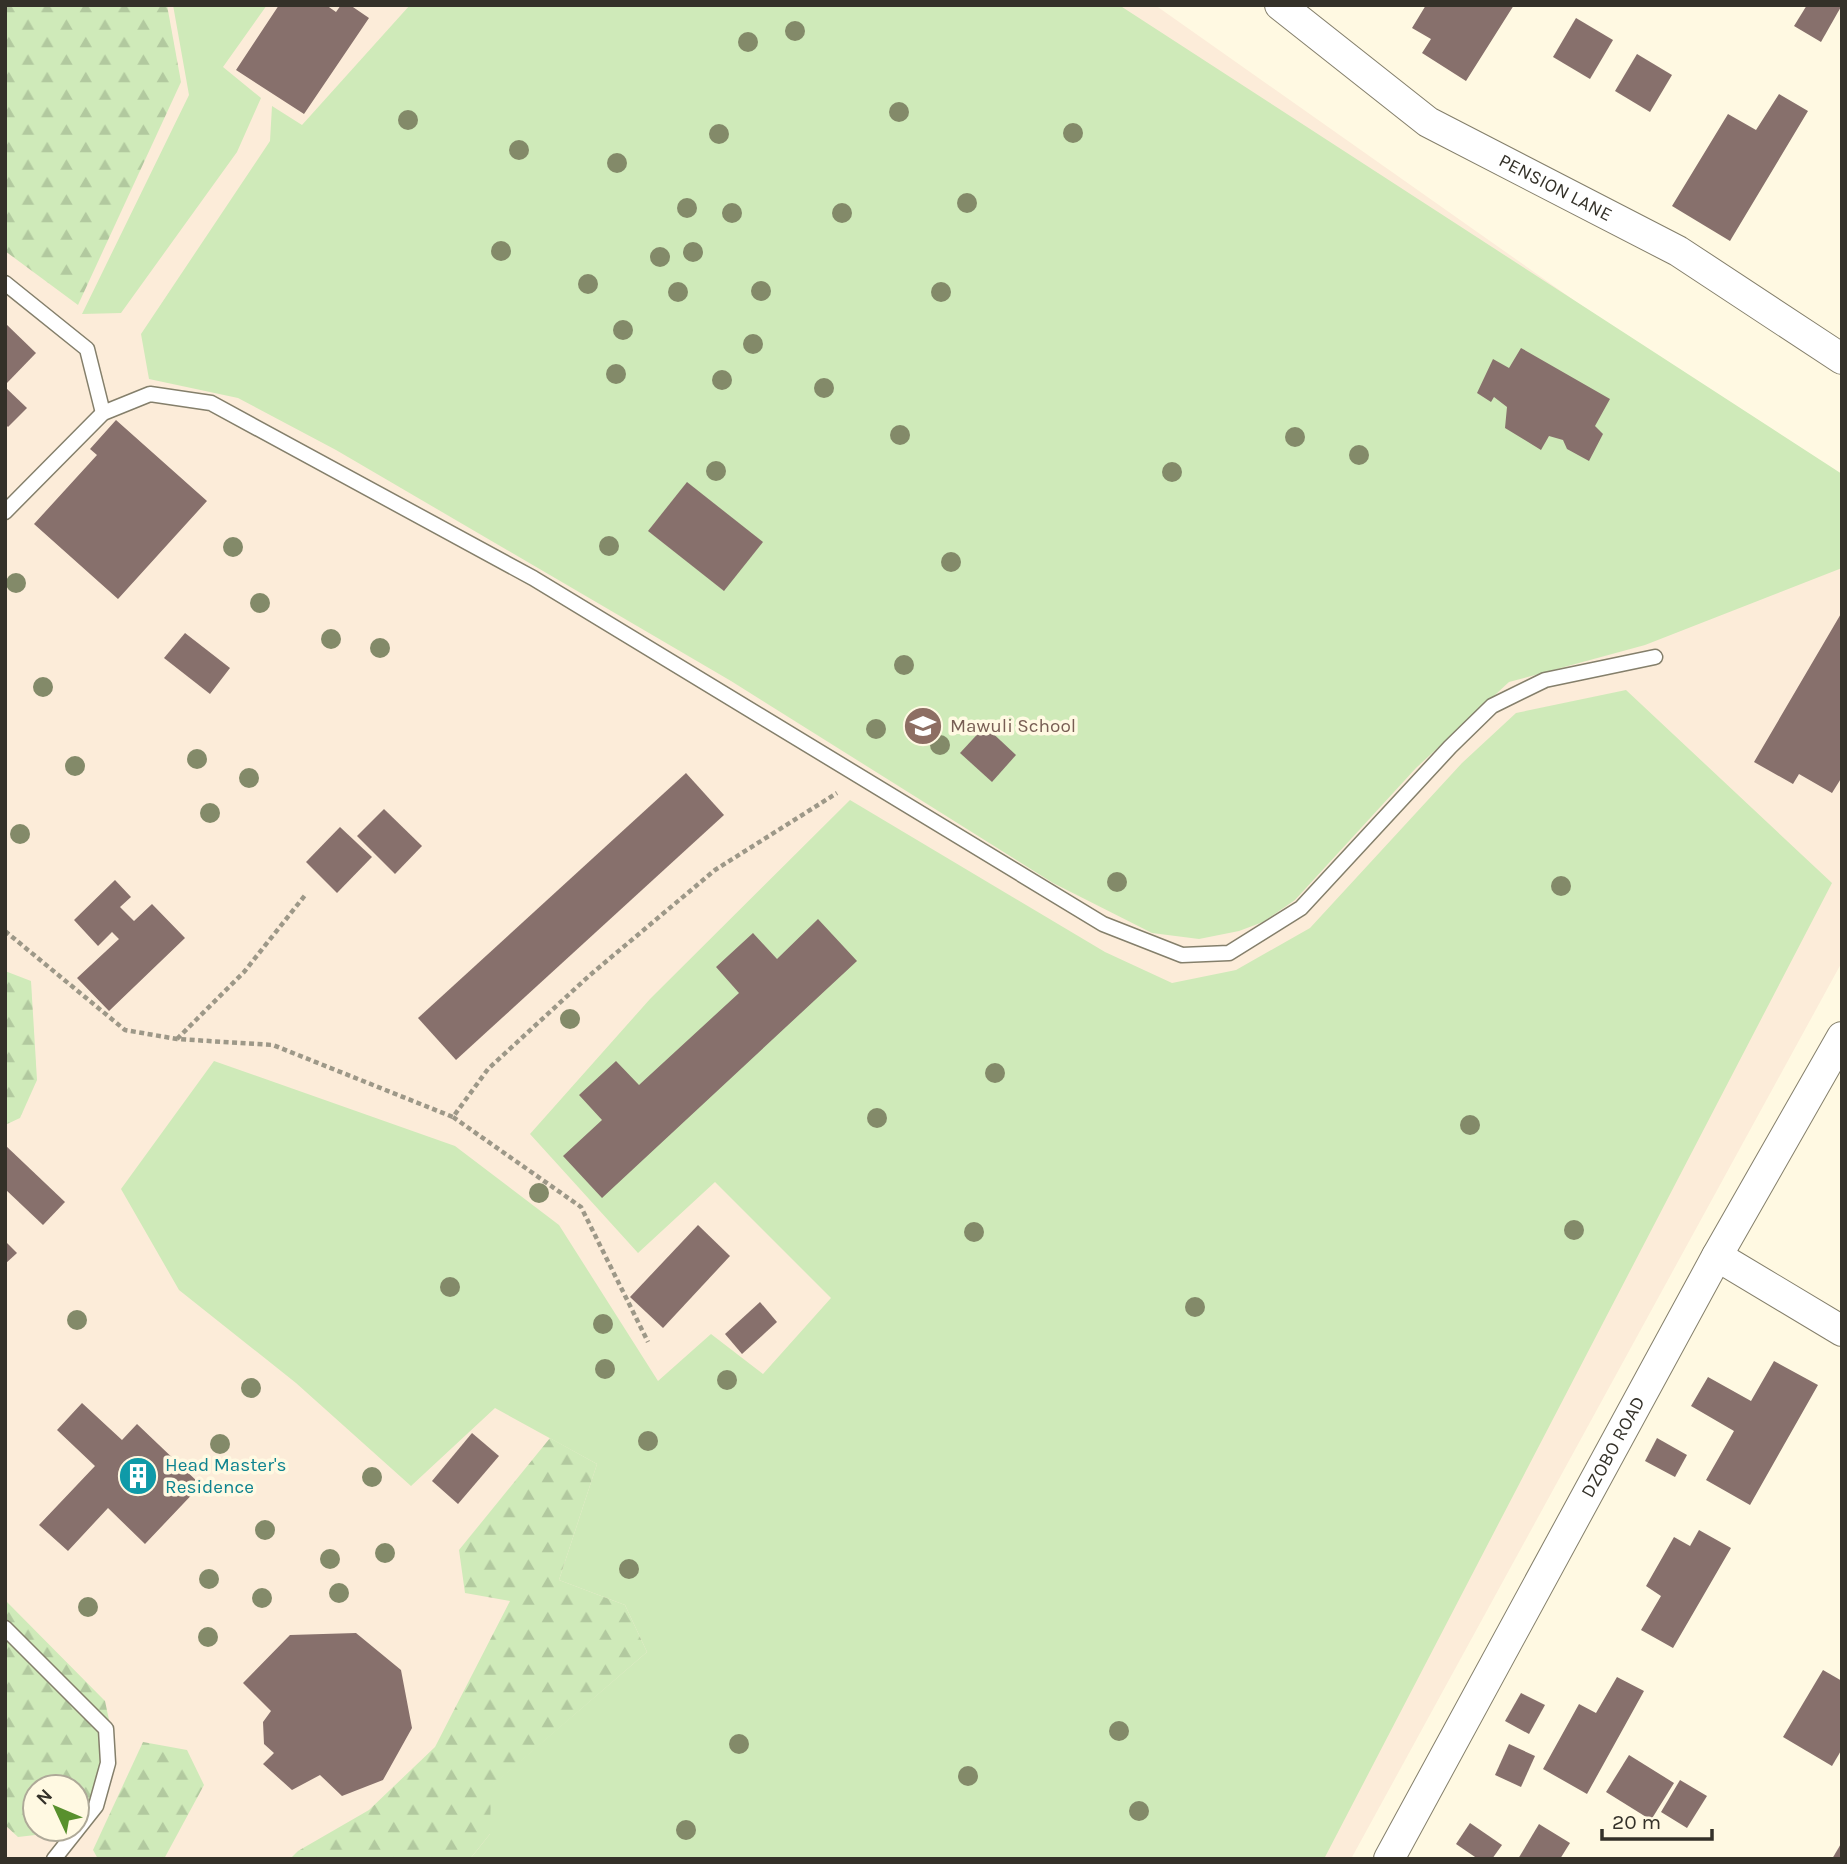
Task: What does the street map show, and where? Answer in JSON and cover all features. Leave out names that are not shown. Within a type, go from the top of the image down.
[{"type":"street","name":"PENSION LANE","points":[[1280,5],[1428,122],[1678,251],[1838,346]]},
{"type":"street","name":"DZOBO ROAD","points":[[1389,1859],[1717,1256],[1842,1037]]},
{"type":"street","points":[[1717,1256],[1842,1331]]},
{"type":"lane","points":[[5,283],[87,349],[103,413]]},
{"type":"lane","points":[[5,512],[103,413],[150,394],[211,403],[533,578],[1103,923],[1182,955],[1229,953],[1301,908],[1450,747],[1492,706],[1545,680],[1655,657]]},
{"type":"lane","points":[[5,1628],[106,1730],[108,1763],[96,1806],[54,1859]]},
{"type":"path","points":[[453,1117],[488,1069],[590,975],[715,870],[863,777]]},
{"type":"path","points":[[177,1039],[244,972],[306,894]]},
{"type":"path","points":[[5,931],[125,1030],[177,1039],[273,1045],[453,1117],[582,1207],[648,1342]]},
{"type":"shaded area","name":"Mawuli School","points":[[5,5],[1155,5],[1842,489],[1842,962],[1351,1859],[5,1859]]},
{"type":"green space","points":[[5,5],[167,5],[181,82],[78,305],[5,251]]},
{"type":"green space","points":[[173,5],[267,5],[223,67],[261,98],[237,152],[121,313],[82,314],[189,95]]},
{"type":"green space","points":[[410,5],[1119,5],[1842,474],[1842,568],[1645,645],[1509,682],[1416,768],[1295,900],[1263,922],[1239,931],[1199,939],[1152,933],[1053,883],[731,681],[336,450],[238,398],[149,379],[141,334],[270,141],[272,106],[302,125]]},
{"type":"green space","points":[[1626,690],[1832,883],[1324,1859],[470,1859],[490,1834],[490,1787],[647,1652],[625,1605],[559,1580],[597,1464],[495,1408],[411,1486],[296,1383],[179,1290],[121,1189],[214,1061],[455,1146],[559,1225],[658,1381],[711,1334],[763,1374],[831,1298],[715,1182],[638,1253],[530,1134],[650,999],[850,800],[1105,952],[1172,983],[1236,970],[1310,928],[1462,763],[1516,713]]},
{"type":"green space","points":[[5,971],[31,981],[37,1080],[20,1118],[5,1125]]},
{"type":"green space","points":[[550,1438],[597,1464],[559,1580],[625,1605],[647,1652],[491,1787],[490,1834],[470,1859],[290,1859],[298,1851],[369,1810],[435,1747],[510,1601],[465,1593],[459,1550]]},
{"type":"green space","points":[[5,1600],[105,1701],[116,1753],[100,1811],[91,1816],[91,1773],[21,1773],[21,1837],[5,1825]]},
{"type":"green space","points":[[143,1742],[187,1750],[204,1785],[164,1859],[98,1859],[93,1850]]},
{"type":"building","points":[[279,5],[326,5],[336,12],[341,5],[350,5],[369,18],[304,114],[236,70]]},
{"type":"building","points":[[1426,5],[1514,5],[1466,81],[1422,53],[1431,39],[1412,28]]},
{"type":"building","points":[[1807,5],[1842,5],[1821,42],[1794,26]]},
{"type":"building","points":[[1576,18],[1613,40],[1590,79],[1553,57]]},
{"type":"building","points":[[1637,54],[1672,75],[1650,112],[1615,91]]},
{"type":"building","points":[[1779,94],[1808,111],[1730,241],[1672,206],[1728,114],[1756,130]]},
{"type":"building","points":[[5,323],[36,353],[5,385]]},
{"type":"building","points":[[1521,348],[1610,399],[1595,426],[1603,434],[1589,461],[1567,449],[1563,440],[1549,436],[1541,450],[1505,428],[1507,407],[1494,397],[1491,402],[1477,393],[1493,359],[1509,368]]},
{"type":"building","points":[[5,387],[27,408],[8,427],[5,424]]},
{"type":"building","points":[[116,420],[207,501],[118,599],[34,524],[97,455],[90,449]]},
{"type":"building","points":[[687,482],[763,542],[724,591],[648,531]]},
{"type":"building","points":[[1842,612],[1842,777],[1832,793],[1799,774],[1793,784],[1754,762]]},
{"type":"building","points":[[185,633],[230,668],[210,694],[164,658]]},
{"type":"building","points":[[985,726],[1016,755],[992,782],[960,753]]},
{"type":"building","points":[[686,773],[724,815],[456,1060],[418,1018]]},
{"type":"building","points":[[384,809],[422,846],[395,874],[357,836]]},
{"type":"building","points":[[340,827],[372,857],[337,893],[306,862]]},
{"type":"building","points":[[115,880],[131,897],[120,907],[134,921],[152,904],[185,938],[109,1011],[77,978],[119,939],[112,932],[98,946],[74,920]]},
{"type":"building","points":[[818,919],[857,961],[602,1198],[563,1156],[602,1120],[579,1095],[616,1061],[639,1085],[739,993],[716,967],[753,933],[777,959]]},
{"type":"building","points":[[5,1145],[65,1202],[43,1225],[5,1189]]},
{"type":"building","points":[[698,1225],[730,1256],[663,1328],[630,1297]]},
{"type":"building","points":[[5,1241],[17,1253],[5,1264]]},
{"type":"building","points":[[760,1302],[777,1322],[742,1354],[725,1334]]},
{"type":"building","points":[[1774,1361],[1818,1385],[1750,1505],[1706,1480],[1734,1431],[1691,1406],[1708,1377],[1751,1401]]},
{"type":"building","name":"Head Master's Residence","points":[[82,1403],[122,1440],[137,1424],[201,1485],[145,1544],[108,1508],[68,1551],[39,1525],[95,1466],[57,1430]]},
{"type":"building","points":[[472,1433],[499,1456],[458,1504],[432,1481]]},
{"type":"building","points":[[1657,1438],[1687,1455],[1675,1477],[1645,1461]]},
{"type":"building","points":[[1699,1530],[1731,1548],[1673,1648],[1641,1630],[1661,1596],[1646,1586],[1674,1537],[1690,1546]]},
{"type":"building","points":[[356,1633],[401,1670],[412,1728],[383,1780],[342,1796],[320,1775],[292,1790],[263,1764],[274,1753],[264,1744],[263,1722],[271,1711],[243,1683],[290,1635]]},
{"type":"building","points":[[1823,1670],[1842,1681],[1842,1749],[1832,1766],[1783,1737]]},
{"type":"building","points":[[1617,1677],[1644,1691],[1587,1794],[1543,1769],[1579,1704],[1596,1713]]},
{"type":"building","points":[[1521,1693],[1545,1705],[1529,1734],[1505,1721]]},
{"type":"building","points":[[1509,1744],[1535,1756],[1521,1787],[1495,1775]]},
{"type":"building","points":[[1629,1755],[1674,1783],[1651,1820],[1606,1792]]},
{"type":"building","points":[[1680,1780],[1707,1796],[1687,1828],[1661,1812]]},
{"type":"building","points":[[1470,1823],[1502,1845],[1492,1859],[1478,1859],[1456,1844]]},
{"type":"building","points":[[1539,1824],[1570,1843],[1560,1859],[1518,1859]]},
{"type":"building","points":[[1842,1842],[1842,1859],[1832,1859]]},
{"type":"place","name":"Mawuli School","points":[[923,726]]},
{"type":"place","name":"Head Master's Residence","points":[[138,1476]]}]
